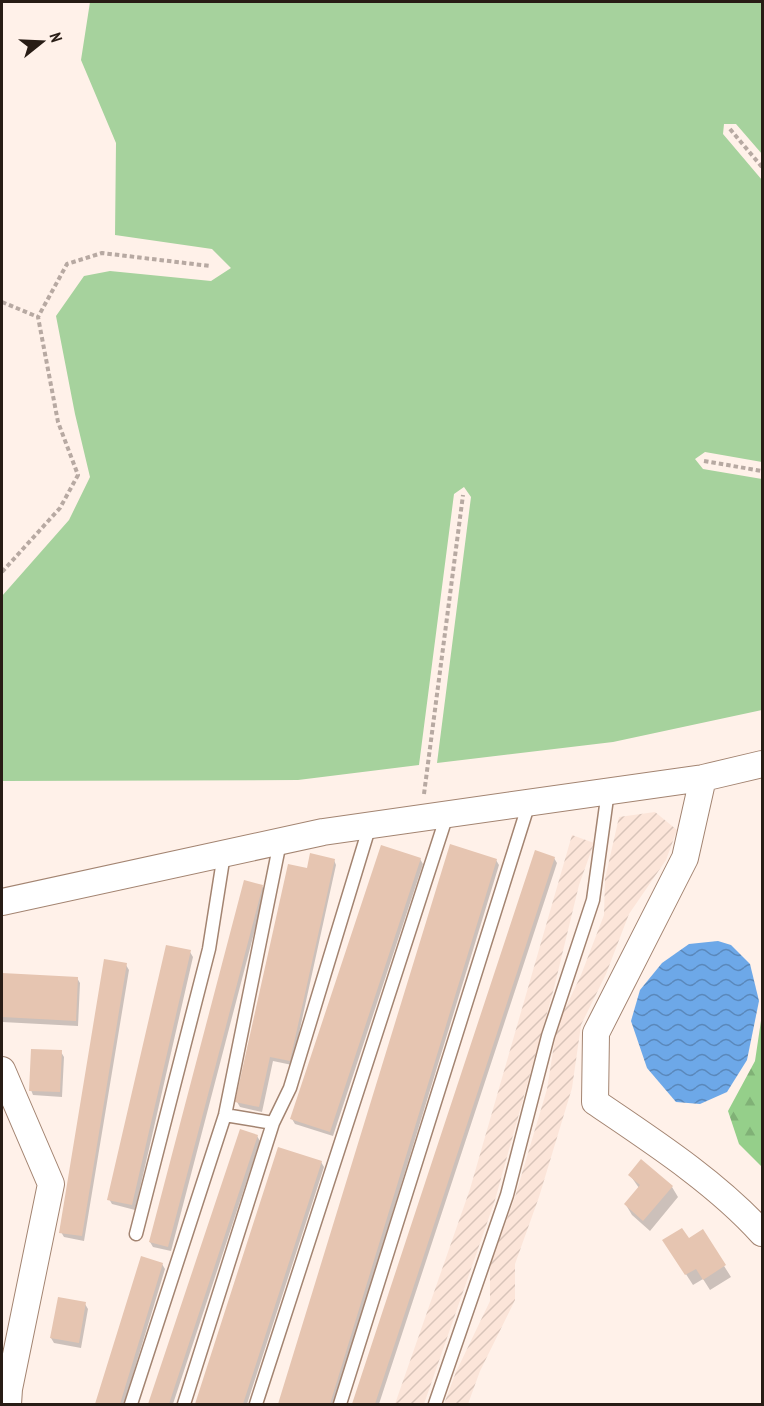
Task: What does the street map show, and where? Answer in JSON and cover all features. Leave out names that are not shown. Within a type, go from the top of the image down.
[{"type":"street","points":[[2,902],[323,832],[704,778],[762,764]]},
{"type":"street","points":[[704,778],[685,858],[596,1033],[595,1102],[656,1143],[744,1212],[762,1233]]},
{"type":"street","points":[[2,1070],[51,1184],[9,1389],[8,1404]]},
{"type":"lane","points":[[435,1404],[507,1195],[548,1036],[593,900],[608,791]]},
{"type":"lane","points":[[340,1404],[529,803]]},
{"type":"lane","points":[[256,1404],[447,814]]},
{"type":"lane","points":[[184,1404],[273,1123],[290,1088],[370,825]]},
{"type":"lane","points":[[131,1404],[225,1115],[280,842]]},
{"type":"lane","points":[[136,1234],[209,949],[224,854]]},
{"type":"lane","points":[[225,1115],[273,1123]]},
{"type":"path","points":[[729,129],[762,167]]},
{"type":"path","points":[[2,572],[60,508],[78,475],[58,423],[38,318],[67,264],[102,253],[210,266]]},
{"type":"path","points":[[2,302],[38,318]]},
{"type":"path","points":[[704,461],[762,471]]},
{"type":"path","points":[[421,818],[463,495]]},
{"type":"shaded area","points":[[655,812],[677,830],[666,860],[629,914],[606,974],[581,1025],[572,1088],[539,1197],[515,1264],[515,1300],[480,1371],[468,1404],[444,1404],[456,1372],[490,1301],[490,1265],[515,1197],[547,1089],[557,1026],[581,975],[604,915],[605,879],[619,817]]},
{"type":"shaded area","points":[[572,835],[594,843],[579,885],[554,988],[495,1200],[424,1404],[395,1404],[470,1189]]},
{"type":"green space","points":[[90,2],[762,2],[762,154],[736,124],[724,124],[723,134],[762,180],[762,462],[705,452],[695,459],[703,469],[762,479],[762,710],[613,742],[437,763],[471,497],[464,487],[454,494],[419,765],[298,780],[3,781],[2,596],[69,520],[90,477],[56,316],[84,276],[110,271],[211,281],[231,268],[212,249],[115,235],[116,143],[81,60]]},
{"type":"green space","points":[[762,1014],[762,1167],[739,1144],[728,1111],[755,1061]]},
{"type":"water","points":[[718,941],[731,945],[750,964],[759,1001],[747,1060],[727,1092],[700,1104],[676,1102],[647,1068],[631,1021],[640,990],[662,963],[689,944]]},
{"type":"building","points":[[450,844],[497,859],[330,1404],[278,1404]]},
{"type":"building","points":[[381,845],[421,858],[330,1132],[290,1119]]},
{"type":"building","points":[[535,850],[555,857],[375,1404],[352,1404]]},
{"type":"building","points":[[310,853],[335,859],[290,1061],[270,1057],[259,1107],[235,1102],[288,864],[307,868]]},
{"type":"building","points":[[244,880],[263,885],[168,1247],[149,1242]]},
{"type":"building","points":[[166,945],[191,950],[132,1205],[107,1200]]},
{"type":"building","points":[[104,959],[127,963],[82,1236],[59,1233]]},
{"type":"building","points":[[2,973],[78,977],[76,1021],[2,1017]]},
{"type":"building","points":[[31,1049],[62,1050],[60,1092],[29,1091]]},
{"type":"building","points":[[240,1129],[258,1135],[169,1404],[148,1404]]},
{"type":"building","points":[[278,1147],[322,1161],[243,1404],[195,1404]]},
{"type":"building","points":[[641,1159],[673,1186],[643,1221],[624,1204],[640,1185],[628,1175]]},
{"type":"building","points":[[682,1228],[689,1238],[703,1229],[726,1265],[703,1280],[696,1269],[685,1275],[662,1240]]},
{"type":"building","points":[[141,1256],[163,1263],[120,1404],[95,1404]]},
{"type":"building","points":[[58,1297],[86,1302],[79,1343],[50,1338]]}]
